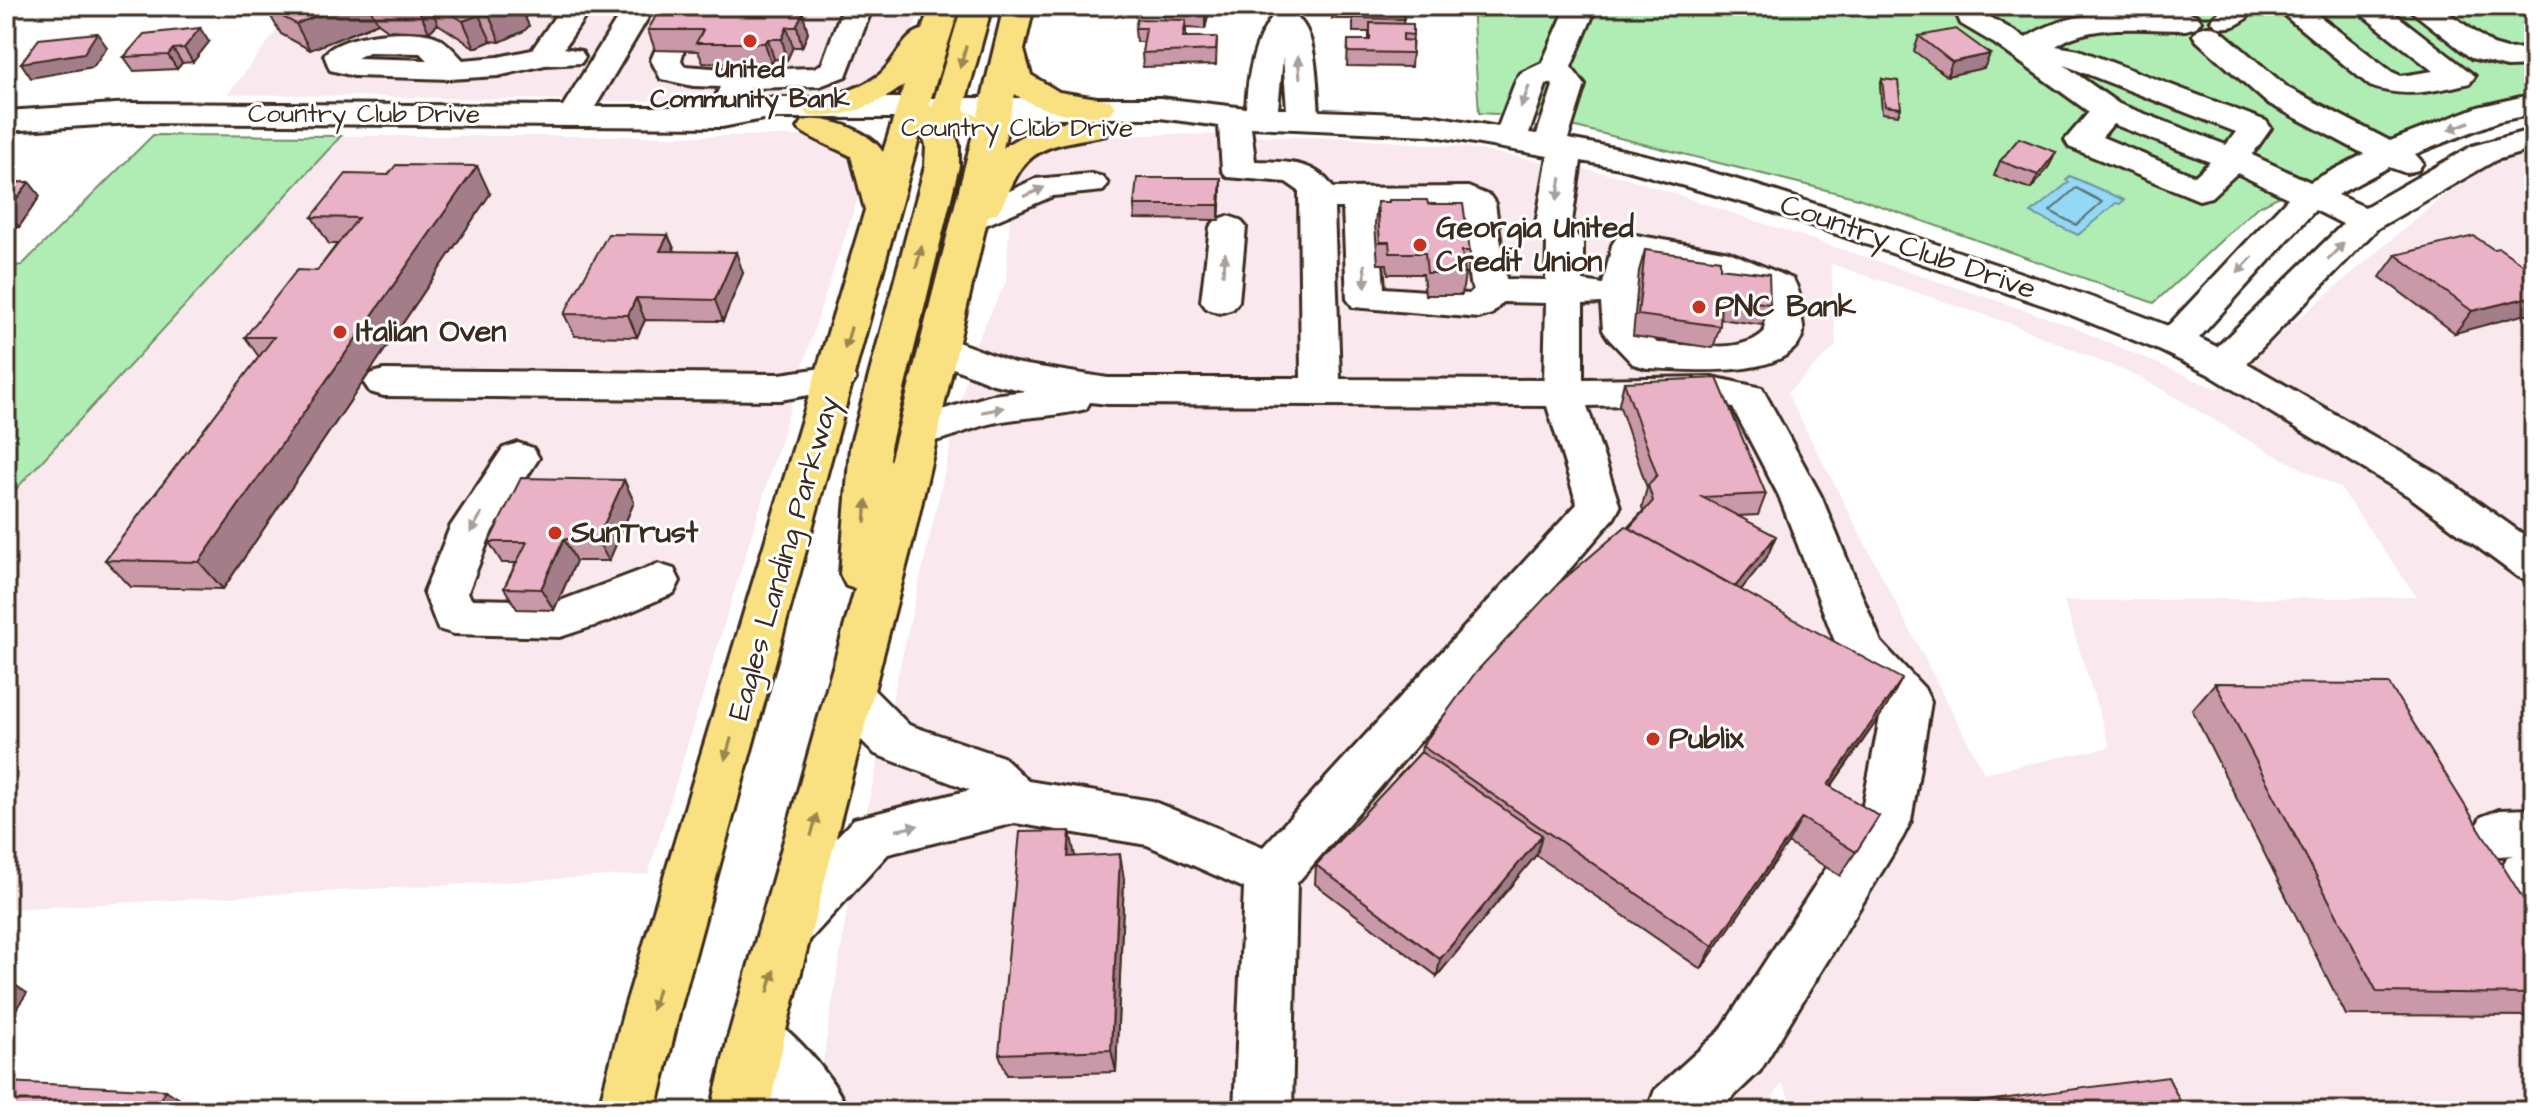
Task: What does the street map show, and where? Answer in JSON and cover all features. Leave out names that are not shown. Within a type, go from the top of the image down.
[{"type":"main road","name":"Eagles Landing Parkway","points":[[627,1111],[652,1010],[883,212],[926,118],[944,6]]},
{"type":"main road","points":[[883,212],[866,151],[816,118],[888,85],[900,74],[944,6]]},
{"type":"main road","points":[[852,684],[870,447],[942,166],[945,141],[926,118],[977,6]]},
{"type":"main road","points":[[740,1111],[756,1038],[939,348],[1019,6]]},
{"type":"main road","points":[[1008,47],[1019,82],[1037,94],[1097,118]]},
{"type":"main road","points":[[957,275],[1000,171],[1022,148],[1097,118]]},
{"type":"street","points":[[708,6],[689,15],[674,42],[666,60],[672,72],[693,77],[740,79],[820,77],[835,69],[858,6]]},
{"type":"street","points":[[1510,139],[1532,80],[1555,68],[1582,6]]},
{"type":"street","points":[[1968,6],[1971,18],[2026,52],[2108,111],[2233,159],[2366,221]]},
{"type":"street","points":[[2288,6],[2381,79],[2398,86],[2459,76],[2521,58]]},
{"type":"street","points":[[2366,6],[2459,76]]},
{"type":"street","points":[[2420,6],[2482,52],[2521,58]]},
{"type":"street","points":[[543,56],[576,7],[639,7]]},
{"type":"street","points":[[574,115],[639,7]]},
{"type":"street","points":[[1284,13],[1272,37],[1264,68],[1238,117],[1239,170],[1294,172],[1316,187],[1321,393]]},
{"type":"street","points":[[1284,13],[1296,36],[1304,118]]},
{"type":"street","points":[[2026,52],[2056,32],[2100,22],[2219,23],[2277,95],[2449,173]]},
{"type":"street","points":[[2026,52],[2068,56],[2255,128],[2233,159]]},
{"type":"street","points":[[453,67],[519,65],[543,56],[608,58]]},
{"type":"street","points":[[1263,1111],[1271,875],[1599,507],[1563,393],[1565,243],[1580,234],[1570,150],[1569,85],[1555,68]]},
{"type":"street","points":[[722,117],[740,79]]},
{"type":"street","points":[[2174,342],[2309,196],[2398,149],[2489,114],[2534,104]]},
{"type":"street","name":"Country Club Drive","points":[[6,121],[131,113],[574,115],[722,117],[756,128],[816,118],[991,117],[1097,118],[1162,128],[1238,117],[1429,125],[1510,139],[1624,159],[1764,198],[2082,306],[2174,342],[2222,365],[2425,486],[2534,564]]},
{"type":"street","points":[[2222,365],[2366,221],[2484,153],[2534,139]]},
{"type":"street","points":[[981,217],[1047,186],[1091,184]]},
{"type":"street","points":[[1316,198],[1468,197],[1478,203],[1488,283],[1493,290]]},
{"type":"street","points":[[1360,198],[1366,299],[1479,306],[1493,290],[1619,295]]},
{"type":"street","points":[[1220,301],[1228,227]]},
{"type":"street","points":[[1630,245],[1716,260],[1780,287],[1784,333],[1770,349],[1732,358],[1647,355],[1622,330],[1619,295],[1630,245]]},
{"type":"street","points":[[939,348],[1007,375],[1108,391],[1563,393],[1712,390],[1748,398],[1800,496],[1862,652],[1907,702],[1885,821],[1740,1051],[1676,1111]]},
{"type":"street","points":[[384,383],[780,387],[836,379]]},
{"type":"street","points":[[918,431],[992,409],[1051,403],[1108,391]]},
{"type":"street","points":[[518,458],[472,527],[446,592],[454,616],[560,619],[563,598]]},
{"type":"street","points":[[448,588],[563,598],[658,581]]},
{"type":"street","points":[[852,684],[892,740],[985,772],[1015,801]]},
{"type":"street","points":[[786,927],[872,835],[1015,801],[1152,823],[1271,875]]},
{"type":"street","points":[[756,1038],[819,1111]]},
{"type":"shaded area","points":[[296,6],[921,6],[903,62],[877,85],[811,99],[622,101],[228,94]]},
{"type":"shaded area","points":[[1174,134],[1351,138],[1464,147],[1624,177],[2066,324],[2216,389],[2498,149],[2534,138],[2534,1111],[1796,1111],[1782,1083],[1764,1111],[815,1111],[855,861],[973,349],[1006,282],[1011,193],[1024,159],[1058,138]],"holes":[[[1831,264],[2009,323],[2144,379],[2260,447],[2340,488],[2417,597],[2064,601],[2110,747],[1984,773],[1787,393],[1836,346]]]},
{"type":"shaded area","points":[[341,136],[825,136],[870,163],[821,307],[648,874],[6,909],[6,500]]},
{"type":"green space","points":[[1472,6],[2534,6],[2534,100],[2400,135],[2256,208],[2154,303],[1858,198],[1532,116],[1479,113]]},
{"type":"green space","points":[[153,135],[341,136],[6,500],[6,267],[22,265]]},
{"type":"water","points":[[2070,176],[2124,200],[2116,203],[2078,235],[2031,213],[2069,182],[2066,180]]},
{"type":"building","points":[[342,6],[296,24],[266,8]]},
{"type":"building","points":[[439,6],[510,6],[463,21]]},
{"type":"building","points":[[715,6],[797,6],[794,13],[803,13],[796,27],[787,27],[782,39],[768,39],[765,43],[696,43],[703,30],[648,30],[657,14],[710,15]]},
{"type":"building","points":[[1166,6],[1206,6],[1205,15],[1163,14]]},
{"type":"building","points":[[1354,6],[1404,8],[1404,19],[1353,18]]},
{"type":"building","points":[[1137,19],[1186,20],[1183,37],[1217,37],[1216,50],[1142,53],[1146,28],[1135,28]]},
{"type":"building","points":[[1370,23],[1413,24],[1413,35],[1403,34],[1403,40],[1412,41],[1412,53],[1348,52],[1348,40],[1370,40]]},
{"type":"building","points":[[200,28],[184,48],[173,49],[168,55],[124,57],[144,34]]},
{"type":"building","points":[[1956,29],[1990,54],[1952,62],[1919,36]]},
{"type":"building","points":[[97,33],[84,53],[21,63],[39,39]]},
{"type":"building","points":[[1882,79],[1898,81],[1901,108],[1885,106]]},
{"type":"building","points":[[2019,138],[2056,152],[2038,175],[2000,161]]},
{"type":"building","points":[[396,165],[477,166],[199,562],[105,560],[274,337],[245,337],[297,270],[317,271],[358,218],[312,217],[346,174],[388,175]]},
{"type":"building","points":[[1137,178],[1221,178],[1219,205],[1134,205]]},
{"type":"building","points":[[29,182],[7,213],[6,213],[6,183]]},
{"type":"building","name":"Georgia United Credit Union","points":[[1377,202],[1463,204],[1470,251],[1462,251],[1465,273],[1427,273],[1425,253],[1390,253],[1389,242],[1380,242]]},
{"type":"building","points":[[608,234],[668,235],[660,251],[736,252],[715,300],[636,298],[628,315],[564,314]]},
{"type":"building","points":[[2474,236],[2493,249],[2499,248],[2534,272],[2534,296],[2472,311],[2396,255]]},
{"type":"building","points":[[1645,250],[1720,260],[1720,268],[1769,274],[1770,304],[1721,297],[1720,326],[1638,315]]},
{"type":"building","points":[[1717,378],[1766,494],[1702,497],[1776,536],[1735,587],[1629,528],[1653,501],[1648,485],[1657,475],[1624,382]]},
{"type":"building","points":[[521,478],[624,480],[597,540],[564,539],[541,589],[504,588],[527,542],[489,542]]},
{"type":"building","name":"Publix","points":[[1626,526],[1902,679],[1828,785],[1879,816],[1856,852],[1802,818],[1713,946],[1422,746],[1476,672],[1558,584]]},
{"type":"building","points":[[2215,683],[2389,684],[2534,916],[2534,994],[2377,992]]},
{"type":"building","points":[[1421,752],[1542,835],[1440,959],[1316,865]]},
{"type":"building","points":[[1070,831],[1068,857],[1120,854],[1111,1050],[999,1054],[1020,832]]},
{"type":"building","points":[[2168,1077],[2185,1111],[1910,1111]]},
{"type":"building","points":[[6,1082],[166,1090],[154,1111],[6,1111]]},
{"type":"place","name":"United Community Bank","points":[[750,41]]},
{"type":"place","name":"Georgia United Credit Union","points":[[1420,245]]},
{"type":"place","name":"PNC Bank","points":[[1699,307]]},
{"type":"place","name":"Italian Oven","points":[[340,332]]},
{"type":"place","name":"SunTrust","points":[[555,533]]},
{"type":"place","name":"Publix","points":[[1653,739]]}]
